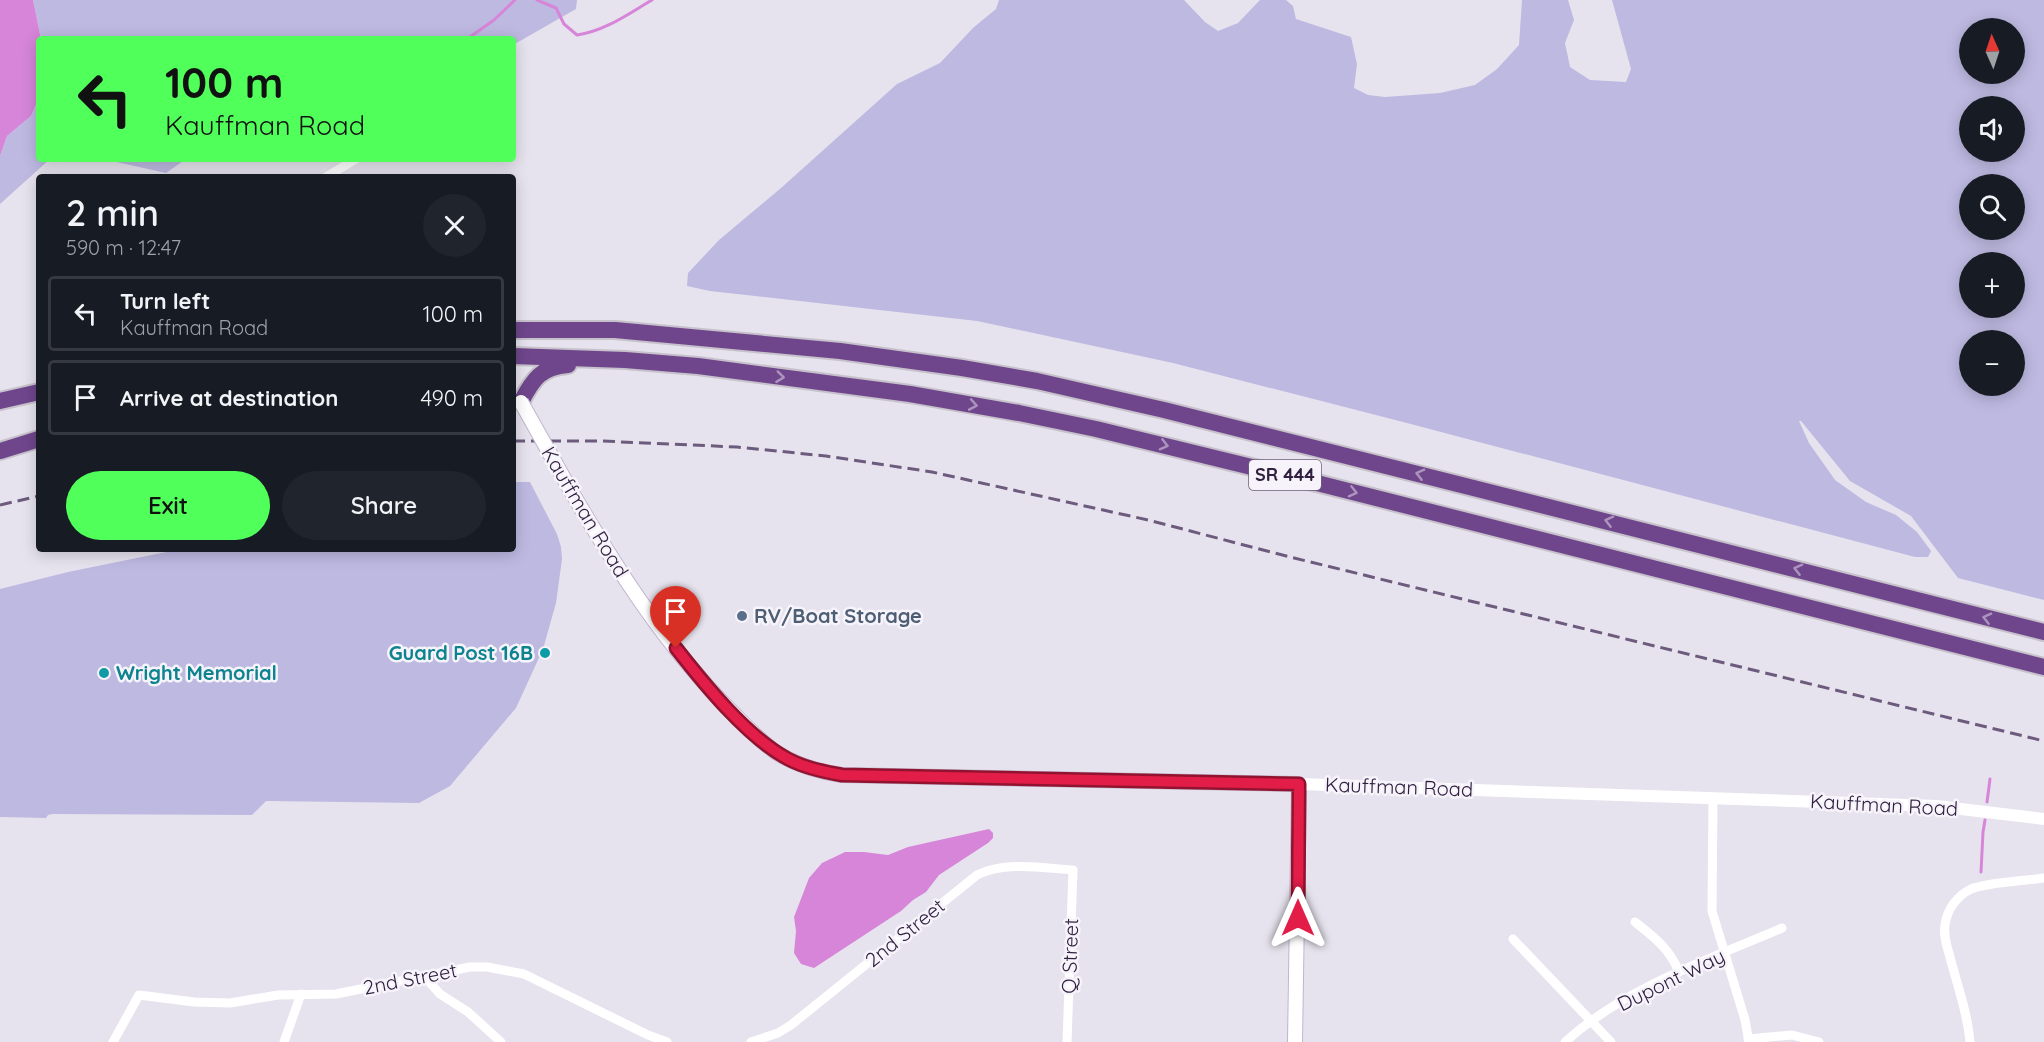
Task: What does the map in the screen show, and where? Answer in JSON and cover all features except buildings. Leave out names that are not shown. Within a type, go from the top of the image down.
[{"type":"highway","name":"SR 444","points":[[516,330],[604,330],[697,336],[887,357],[1036,381],[1164,410],[2044,632]]},
{"type":"highway","name":"SR 444","points":[[516,356],[626,360],[699,366],[910,394],[1019,413],[1096,429],[2044,667]]},
{"type":"highway","points":[[517,395],[546,369],[556,366],[595,365],[698,373],[738,372]]},
{"type":"highway","points":[[2,401],[36,393]]},
{"type":"highway","points":[[0,451],[36,441]]},
{"type":"main road","name":"Kauffman Road","points":[[517,395],[622,575],[688,663],[718,699],[762,742],[778,754],[798,764],[842,775],[1299,784]]},
{"type":"main road","points":[[0,457],[36,441]]},
{"type":"main road","points":[[1295,1042],[1299,784]]},
{"type":"street","points":[[331,174],[351,162]]},
{"type":"street","name":"Kauffman Road","points":[[1299,784],[1424,786],[1539,793],[1936,806],[2044,819]]},
{"type":"street","points":[[1713,799],[1711,903],[1714,921],[1745,1020],[1749,1041],[1792,1035],[1819,1042]]},
{"type":"street","name":"2nd Street","points":[[751,1042],[778,1033],[791,1025],[977,875],[996,868],[1011,867],[1073,870]]},
{"type":"street","name":"Q Street","points":[[1067,1042],[1073,870]]},
{"type":"street","points":[[1970,1042],[1966,1016],[1944,932],[1948,913],[1953,903],[1971,889],[2044,878]]},
{"type":"street","points":[[1635,922],[1663,944],[1671,954],[1679,972]]},
{"type":"street","name":"Dupont Way","points":[[1565,1042],[1635,994],[1679,972],[1782,928]]},
{"type":"street","points":[[1513,939],[1611,1042]]},
{"type":"street","name":"2nd Street","points":[[113,1042],[139,995],[215,1003],[301,994],[336,994],[479,967],[506,969],[544,983],[667,1042]]},
{"type":"street","points":[[424,976],[440,994],[475,1017],[501,1042]]},
{"type":"street","points":[[284,1042],[301,994]]},
{"type":"shaded area","points":[[0,0],[33,0],[40,36],[36,36],[36,105],[31,116],[7,136],[0,156]]},
{"type":"shaded area","points":[[33,0],[577,0],[576,9],[516,43],[516,36],[40,36]]},
{"type":"shaded area","points":[[999,0],[1184,0],[1205,22],[1218,31],[1238,23],[1260,0],[1286,0],[1293,6],[1296,19],[1351,37],[1357,64],[1354,88],[1368,95],[1385,97],[1440,93],[1475,85],[1497,69],[1519,45],[1522,0],[1568,0],[1574,20],[1565,43],[1570,67],[1590,80],[1626,82],[1631,69],[1612,0],[2044,0],[2044,600],[1958,578],[1911,516],[1850,481],[1801,421],[1799,421],[1809,443],[1835,480],[1866,502],[1896,515],[1917,532],[1931,551],[1928,557],[1915,557],[1173,363],[977,321],[710,291],[687,286],[688,273],[719,240],[897,84],[940,63],[973,28],[996,9]]},
{"type":"shaded area","points":[[36,105],[36,162],[47,162],[0,204],[0,156],[7,136],[31,116]]},
{"type":"shaded area","points":[[116,162],[182,162],[166,173]]},
{"type":"shaded area","points":[[516,482],[530,482],[557,534],[562,559],[556,603],[543,649],[516,708],[450,786],[419,803],[266,801],[252,815],[52,814],[46,818],[0,817],[0,589],[68,572],[166,552],[516,552]]},
{"type":"shaded area","points":[[989,829],[993,833],[993,838],[988,843],[939,875],[926,892],[901,911],[814,968],[801,964],[794,953],[796,931],[794,917],[809,878],[822,863],[845,852],[888,855],[908,847]]},
{"type":"waterway","points":[[471,36],[494,20],[515,0]]},
{"type":"waterway","points":[[537,0],[556,8],[564,24],[577,35],[607,26],[652,0]]},
{"type":"waterway","points":[[1987,802],[1990,779]]},
{"type":"waterway","points":[[1981,872],[1985,820]]},
{"type":"railway","points":[[516,441],[601,441],[737,447],[826,456],[932,472],[1148,520],[1290,557],[2044,741]]},
{"type":"railway","points":[[0,505],[36,497]]},
{"type":"place","name":"RV/Boat Storage","points":[[742,616]]},
{"type":"place","name":"Guard Post 16B","points":[[545,653]]},
{"type":"place","name":"Wright Memorial","points":[[104,673]]},
{"type":"route","points":[[676,648],[718,699],[762,742],[789,760],[820,771],[842,775],[1299,784],[1298,918]]}]
